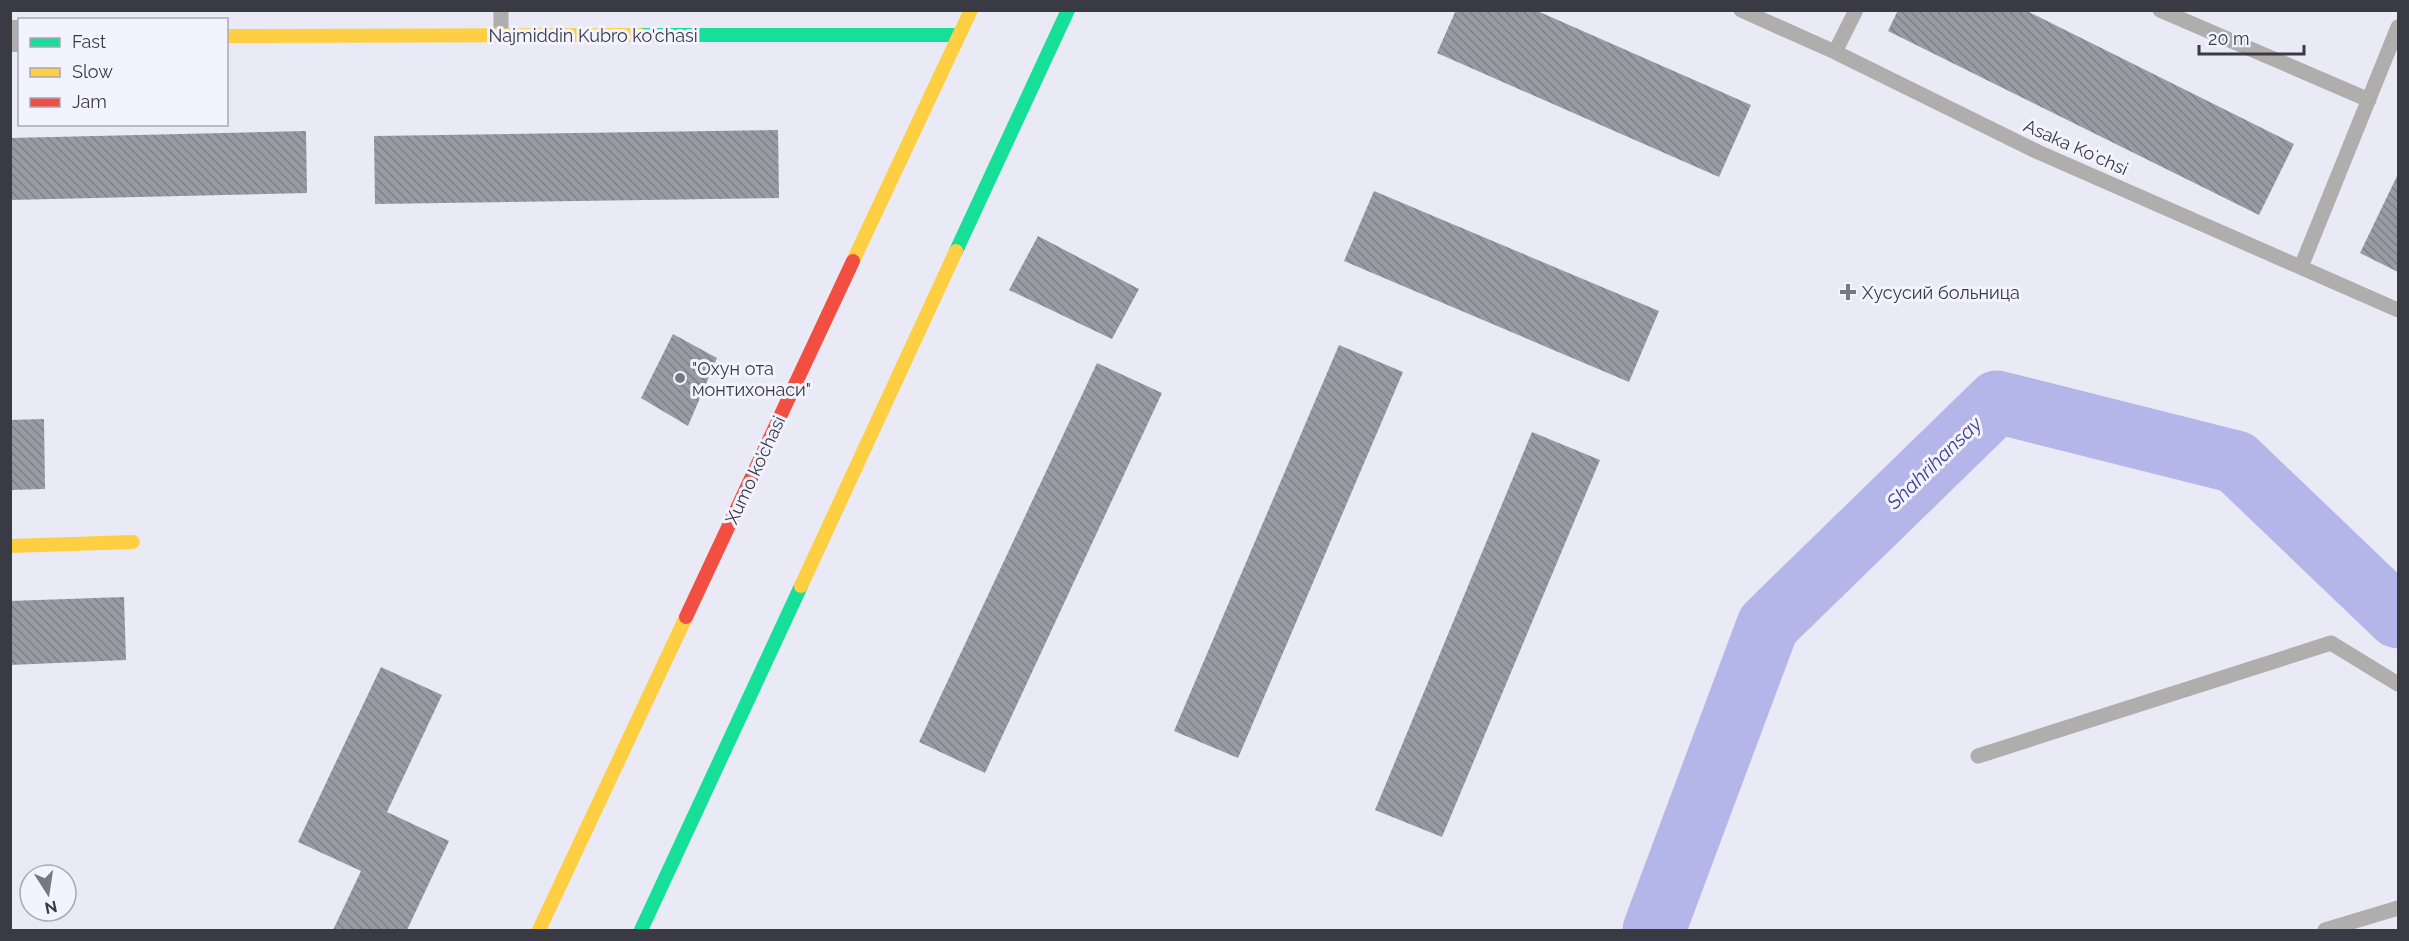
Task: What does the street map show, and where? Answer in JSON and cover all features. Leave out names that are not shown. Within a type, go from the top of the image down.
[{"type":"main road","name":"Xumo ko’chasi","points":[[540,930],[970,10]]},
{"type":"main road","points":[[641,930],[1068,10]]},
{"type":"main road","name":"Najmiddin Kubro ko'chasi","points":[[228,36],[959,35]]},
{"type":"main road","points":[[10,546],[134,542]]},
{"type":"lane","points":[[501,10],[501,35]]},
{"type":"lane","name":"Asaka Koʻchsi","points":[[1741,10],[1835,52],[2038,152],[2398,310]]},
{"type":"lane","points":[[1835,52],[1856,10]]},
{"type":"lane","points":[[2160,10],[2369,100]]},
{"type":"lane","points":[[2301,267],[2398,27]]},
{"type":"lane","points":[[1978,756],[2331,643],[2398,684]]},
{"type":"lane","points":[[2325,930],[2398,908]]},
{"type":"building","points":[[1456,10],[1535,10],[1751,105],[1719,177],[1437,53]]},
{"type":"building","points":[[1898,10],[2025,10],[2294,144],[2259,215],[1888,31]]},
{"type":"building","points":[[778,130],[779,198],[375,204],[374,136]]},
{"type":"building","points":[[306,131],[307,193],[10,200],[10,138]]},
{"type":"building","points":[[2398,174],[2398,272],[2360,253]]},
{"type":"building","points":[[1374,191],[1659,311],[1629,382],[1344,261]]},
{"type":"building","points":[[1038,236],[1139,289],[1112,339],[1009,290]]},
{"type":"building","name":"\"Охун ота монтихонаси\"","points":[[673,334],[717,358],[688,426],[641,398]]},
{"type":"building","points":[[1339,345],[1403,372],[1238,758],[1174,731]]},
{"type":"building","points":[[1097,363],[1162,393],[985,773],[919,742]]},
{"type":"building","points":[[44,419],[45,489],[10,490],[10,420]]},
{"type":"building","points":[[1532,432],[1600,460],[1442,837],[1375,810]]},
{"type":"building","points":[[124,597],[126,660],[10,665],[10,601]]},
{"type":"building","points":[[381,667],[442,695],[387,812],[449,841],[407,930],[333,930],[361,871],[298,842]]},
{"type":"waterway","name":"Shahrihansay","points":[[1654,930],[1768,625],[1997,402],[2236,462],[2398,617]]},
{"type":"traffic: fast","points":[[956,251],[1068,10]]},
{"type":"traffic: fast","points":[[640,35],[959,35]]},
{"type":"traffic: fast","points":[[641,930],[801,586]]},
{"type":"traffic: slow","points":[[853,261],[971,10]]},
{"type":"traffic: slow","points":[[228,36],[640,35]]},
{"type":"traffic: slow","points":[[801,586],[956,251]]},
{"type":"traffic: slow","points":[[10,546],[133,542]]},
{"type":"traffic: slow","points":[[539,930],[686,617]]},
{"type":"traffic: jam","points":[[686,617],[853,261]]},
{"type":"place","name":"Хусусий больница","points":[[1848,292]]},
{"type":"place","name":"\"Охун ота монтихонаси\"","points":[[680,378]]}]
